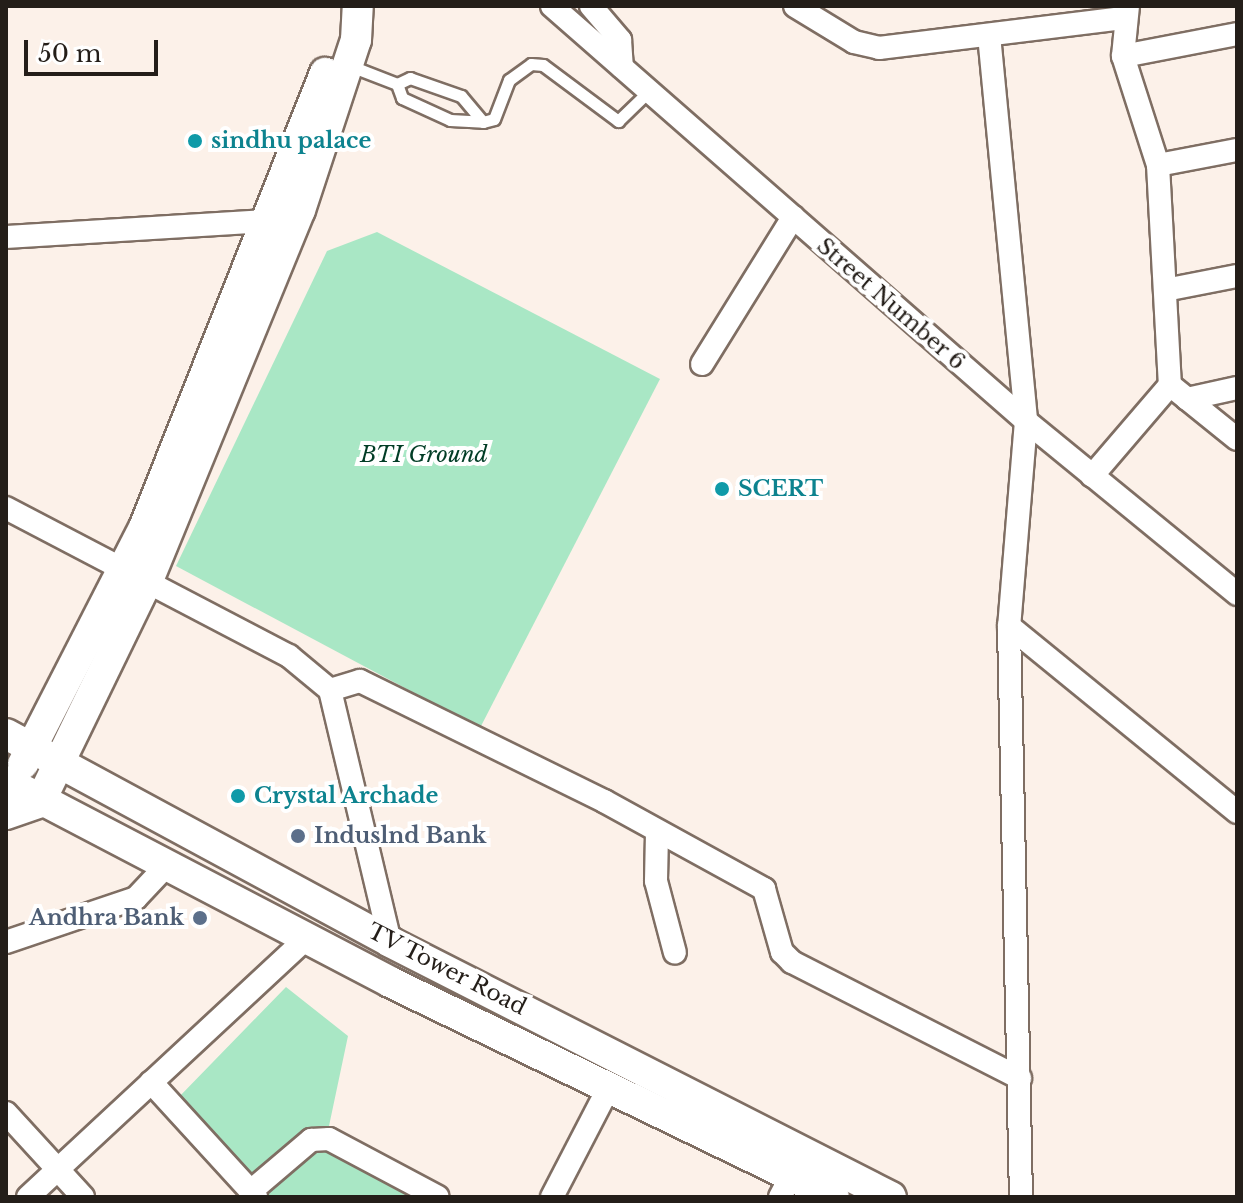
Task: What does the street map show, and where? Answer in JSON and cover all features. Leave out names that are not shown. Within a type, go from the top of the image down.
[{"type":"main road","points":[[210,396],[268,221],[340,35],[340,6]]},
{"type":"main road","points":[[6,814],[40,802],[47,758],[138,573],[210,396],[300,210],[348,65],[358,6]]},
{"type":"main road","name":"TV Tower Road","points":[[6,734],[390,942],[891,1197]]},
{"type":"main road","points":[[7,782],[47,758]]},
{"type":"main road","name":"TV Tower Road","points":[[7,782],[40,802],[609,1087],[786,1186],[834,1197]]},
{"type":"street","name":"Street Number 6","points":[[552,6],[1026,421],[1237,594]]},
{"type":"street","points":[[591,6],[620,40],[622,67]]},
{"type":"street","points":[[795,6],[854,42],[879,48],[989,35],[1126,12],[1123,56],[1158,165],[1165,290],[1178,392],[1237,439]]},
{"type":"street","points":[[1123,56],[1237,34]]},
{"type":"street","points":[[989,35],[1026,421],[1009,626],[1021,1197]]},
{"type":"street","points":[[1158,165],[1237,150]]},
{"type":"street","points":[[702,364],[793,217]]},
{"type":"street","points":[[6,237],[268,221]]},
{"type":"street","points":[[1165,290],[1237,276]]},
{"type":"street","points":[[1092,476],[1178,392],[1237,388]]},
{"type":"street","points":[[6,508],[138,573],[289,656],[330,690],[390,942]]},
{"type":"street","points":[[1009,626],[1237,812]]},
{"type":"street","points":[[330,690],[360,681],[604,801],[657,833],[764,889],[782,952],[792,962],[1020,1078]]},
{"type":"street","points":[[657,833],[656,881],[675,953]]},
{"type":"street","points":[[6,942],[136,898],[167,865]]},
{"type":"street","points":[[28,1197],[308,937]]},
{"type":"street","points":[[151,1082],[254,1194],[311,1140],[329,1139],[438,1197]]},
{"type":"street","points":[[552,1197],[609,1087]]},
{"type":"street","points":[[6,1113],[83,1197]]},
{"type":"lane","points":[[397,84],[402,98],[450,120],[483,122],[494,119],[509,80],[531,64],[543,65],[618,121],[649,91]]},
{"type":"lane","points":[[348,65],[397,84],[410,78],[461,96],[483,122]]},
{"type":"green space","name":"BTI Ground","points":[[377,232],[660,379],[480,728],[176,566],[327,251]]},
{"type":"green space","points":[[286,987],[348,1036],[329,1126],[448,1197],[259,1197],[177,1099]]},
{"type":"place","name":"sindhu palace","points":[[195,141]]},
{"type":"place","name":"SCERT","points":[[722,489]]},
{"type":"place","name":"Crystal Archade","points":[[238,796]]},
{"type":"place","name":"Induslnd Bank","points":[[298,836]]},
{"type":"place","name":"Andhra Bank","points":[[200,918]]}]
